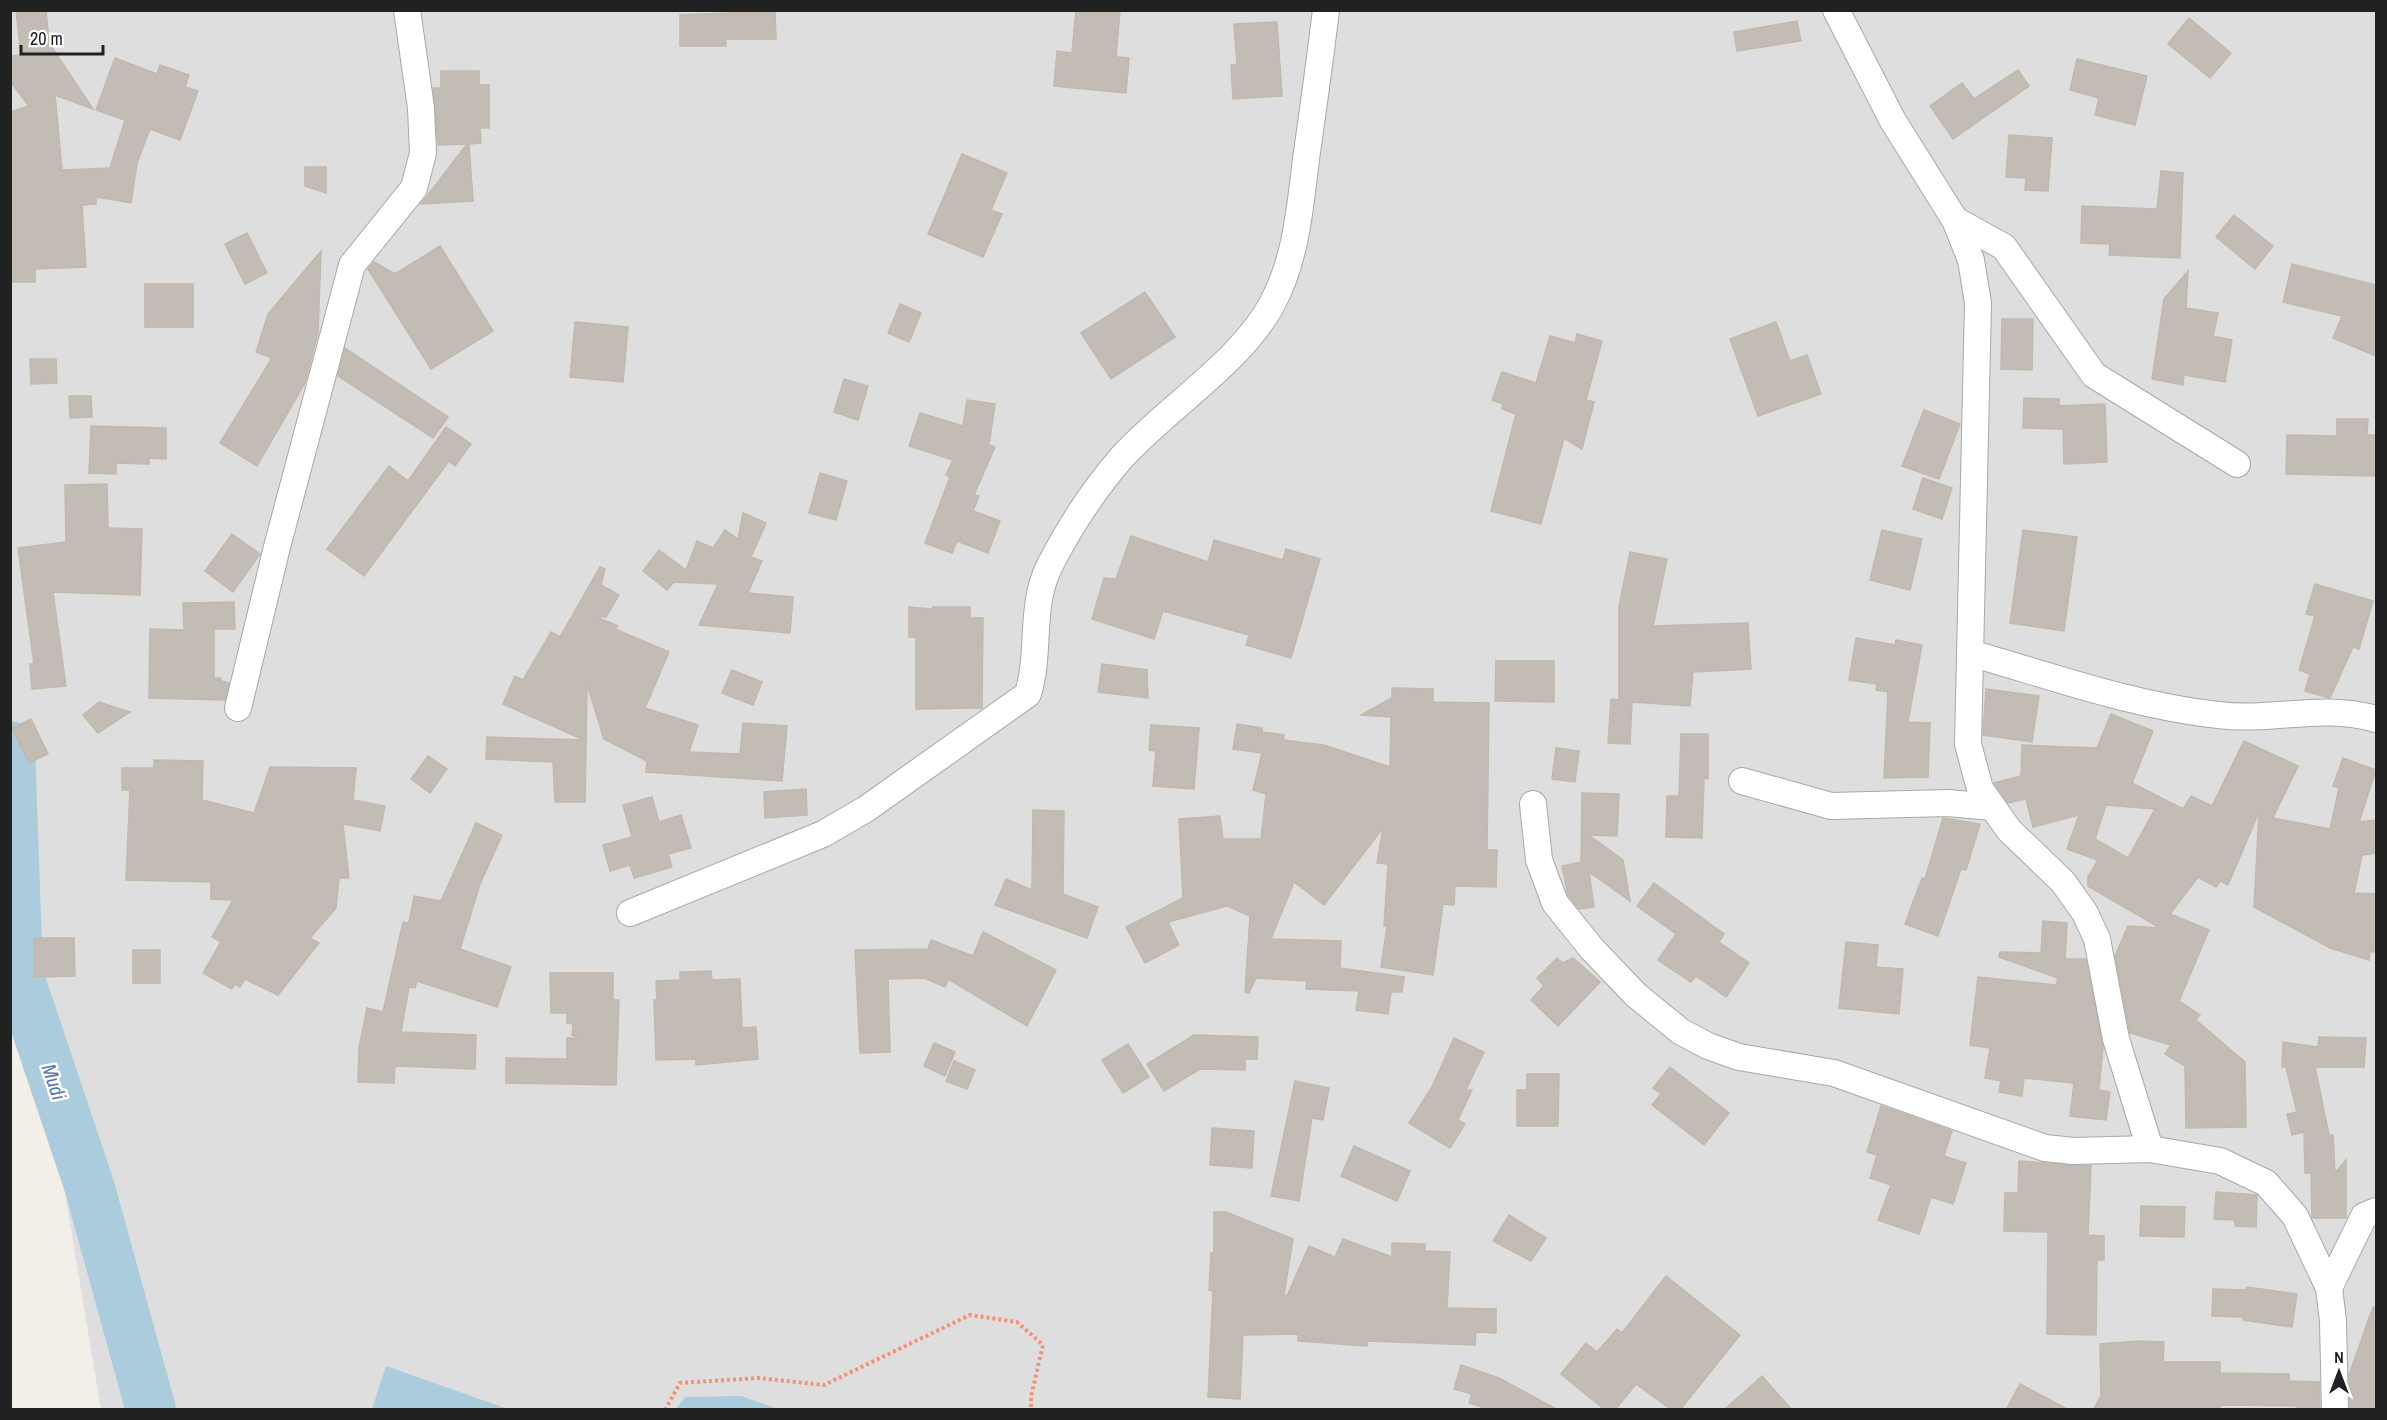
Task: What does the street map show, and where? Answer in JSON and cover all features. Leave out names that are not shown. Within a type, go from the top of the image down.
[{"type":"street","points":[[238,708],[277,547],[352,265],[414,188],[423,153],[421,108],[407,10]]},
{"type":"street","points":[[630,913],[823,834],[866,808],[1028,694],[1033,677],[1035,617],[1040,588],[1086,502],[1124,456],[1248,338],[1273,304],[1295,244],[1326,10]]},
{"type":"street","points":[[1836,10],[1893,121],[1955,220],[1971,260],[1978,303],[1968,744],[1980,789],[2009,830],[2062,882],[2085,913],[2097,939],[2116,1039],[2150,1149]]},
{"type":"street","points":[[1955,220],[2004,248],[2094,375],[2237,464]]},
{"type":"street","points":[[1970,653],[2176,710],[2221,716],[2351,712],[2376,719]]},
{"type":"street","points":[[1742,781],[1831,806],[1947,803],[1993,807]]},
{"type":"street","points":[[1533,804],[1539,860],[1555,903],[1592,949],[1636,995],[1680,1031],[1708,1046],[1739,1057],[1834,1073],[2045,1148],[2073,1151],[2150,1149],[2220,1161],[2266,1183],[2295,1216],[2329,1288],[2333,1321],[2335,1410]]},
{"type":"street","points":[[2329,1288],[2364,1216],[2376,1211]]},
{"type":"path","points":[[665,1410],[680,1383],[758,1378],[824,1385],[970,1315],[1017,1322],[1043,1346],[1031,1397],[1031,1410]]},
{"type":"shaded area","points":[[10,11],[2376,11],[2376,1409],[101,1409],[11,870]]},
{"type":"water","points":[[386,1366],[508,1409],[372,1409]]},
{"type":"water","points":[[741,1396],[778,1409],[676,1409],[685,1397]]},
{"type":"building","points":[[16,10],[46,10],[49,43],[93,109],[55,95],[62,170],[110,168],[125,120],[96,110],[115,58],[157,74],[160,65],[189,75],[185,87],[198,91],[180,140],[150,129],[137,163],[131,203],[96,197],[96,204],[82,205],[86,267],[35,269],[35,282],[10,282],[10,112],[29,106],[10,81],[10,56],[21,55]]},
{"type":"building","points":[[1076,10],[1120,10],[1116,57],[1129,58],[1126,93],[1054,86],[1057,51],[1072,53]]},
{"type":"building","points":[[775,11],[776,39],[726,39],[726,46],[680,46],[680,15]]},
{"type":"building","points":[[2189,18],[2231,53],[2210,78],[2168,44]]},
{"type":"building","points":[[1797,21],[1801,41],[1737,51],[1734,32]]},
{"type":"building","points":[[1277,22],[1282,96],[1233,99],[1231,65],[1237,65],[1234,24]]},
{"type":"building","points":[[2077,59],[2147,76],[2135,125],[2095,115],[2099,98],[2070,90]]},
{"type":"building","points":[[2018,70],[2029,86],[1953,139],[1930,106],[1962,83],[1974,99]]},
{"type":"building","points":[[441,71],[479,71],[479,85],[489,85],[489,128],[480,128],[481,143],[469,144],[473,201],[421,204],[467,144],[438,145],[433,88],[441,88]]},
{"type":"building","points":[[2009,135],[2052,138],[2048,191],[2025,190],[2026,178],[2006,177]]},
{"type":"building","points":[[962,154],[1007,173],[991,210],[1002,214],[983,257],[928,234]]},
{"type":"building","points":[[305,167],[326,167],[326,193],[305,186]]},
{"type":"building","points":[[2161,171],[2183,173],[2180,258],[2109,255],[2110,244],[2081,243],[2082,206],[2157,209]]},
{"type":"building","points":[[2234,215],[2273,246],[2255,269],[2216,237]]},
{"type":"building","points":[[247,233],[267,273],[245,284],[225,244]]},
{"type":"building","points":[[440,246],[493,331],[431,369],[368,269],[374,262],[395,274]]},
{"type":"building","points":[[321,251],[318,333],[305,383],[257,466],[220,443],[272,358],[256,352],[268,314]]},
{"type":"building","points":[[2292,264],[2376,285],[2376,356],[2333,338],[2342,316],[2283,302]]},
{"type":"building","points":[[2188,271],[2186,308],[2218,313],[2213,336],[2232,340],[2225,382],[2184,375],[2183,385],[2152,379],[2164,299]]},
{"type":"building","points":[[145,284],[193,284],[193,327],[145,327]]},
{"type":"building","points":[[1145,292],[1175,337],[1111,379],[1081,333]]},
{"type":"building","points":[[900,304],[921,313],[909,342],[888,333]]},
{"type":"building","points":[[2002,319],[2033,319],[2032,370],[2001,369]]},
{"type":"building","points":[[575,322],[628,327],[623,382],[570,377]]},
{"type":"building","points":[[1776,322],[1790,361],[1807,355],[1821,394],[1758,416],[1730,339]]},
{"type":"building","points":[[1577,334],[1602,341],[1586,400],[1594,402],[1582,449],[1564,438],[1541,524],[1491,511],[1516,414],[1502,409],[1503,404],[1492,400],[1502,372],[1536,383],[1550,336],[1575,343]]},
{"type":"building","points":[[345,348],[448,417],[433,438],[338,376]]},
{"type":"building","points":[[30,359],[56,359],[57,383],[31,384]]},
{"type":"building","points":[[844,379],[868,386],[858,420],[834,412]]},
{"type":"building","points":[[69,396],[91,396],[92,417],[70,418]]},
{"type":"building","points":[[2024,398],[2059,399],[2059,406],[2105,404],[2107,462],[2064,464],[2063,429],[2023,428]]},
{"type":"building","points":[[967,400],[995,404],[989,445],[995,447],[974,495],[979,496],[973,511],[1000,521],[988,553],[957,541],[952,553],[925,543],[950,477],[946,475],[953,460],[909,446],[920,413],[963,426]]},
{"type":"building","points":[[1924,410],[1960,424],[1939,479],[1902,466]]},
{"type":"building","points":[[2337,419],[2368,419],[2367,435],[2376,435],[2376,476],[2286,474],[2287,435],[2337,436]]},
{"type":"building","points":[[91,426],[166,428],[166,459],[149,458],[149,464],[116,463],[116,474],[89,473]]},
{"type":"building","points":[[446,427],[471,444],[455,466],[449,461],[364,576],[327,549],[389,466],[408,481]]},
{"type":"building","points":[[820,473],[847,481],[836,520],[809,513]]},
{"type":"building","points":[[1923,478],[1952,488],[1942,519],[1913,509]]},
{"type":"building","points":[[107,484],[108,528],[142,529],[140,595],[53,592],[66,686],[32,689],[30,664],[34,664],[18,548],[66,542],[65,485]]},
{"type":"building","points":[[743,513],[766,523],[751,557],[762,561],[748,593],[793,597],[790,633],[699,625],[718,584],[674,582],[667,590],[643,571],[659,550],[686,570],[697,541],[713,548],[725,530],[738,539]]},
{"type":"building","points":[[1882,530],[1922,539],[1910,590],[1870,580]]},
{"type":"building","points":[[2023,530],[2077,537],[2064,631],[2010,623]]},
{"type":"building","points":[[232,534],[260,554],[233,592],[205,571]]},
{"type":"building","points":[[1131,536],[1208,562],[1214,540],[1283,560],[1286,549],[1320,559],[1291,658],[1246,645],[1249,635],[1163,611],[1154,639],[1092,619],[1104,578],[1116,579]]},
{"type":"building","points":[[1630,552],[1667,559],[1653,626],[1748,623],[1751,669],[1693,672],[1690,706],[1632,702],[1630,744],[1608,743],[1611,699],[1619,700],[1619,606]]},
{"type":"building","points":[[600,567],[605,569],[601,585],[619,595],[606,617],[594,616],[618,626],[615,629],[669,652],[645,708],[698,725],[689,752],[740,754],[743,723],[787,726],[782,781],[646,772],[647,761],[604,739],[587,684],[585,802],[555,802],[553,762],[486,759],[487,737],[584,740],[503,704],[515,676],[523,680],[551,632],[560,637]]},
{"type":"building","points":[[2315,584],[2373,601],[2359,649],[2353,647],[2330,698],[2305,691],[2310,674],[2299,670],[2315,616],[2306,614]]},
{"type":"building","points":[[234,602],[235,629],[214,629],[214,678],[221,678],[221,681],[229,683],[225,700],[149,698],[150,629],[184,630],[183,603]]},
{"type":"building","points":[[909,607],[932,609],[933,607],[970,607],[970,618],[983,618],[982,708],[916,709],[916,637],[909,637]]},
{"type":"building","points":[[1856,638],[1895,645],[1896,640],[1922,645],[1908,722],[1930,723],[1928,777],[1884,778],[1888,692],[1876,690],[1877,684],[1849,680]]},
{"type":"building","points":[[1496,661],[1554,661],[1554,702],[1495,701]]},
{"type":"building","points":[[1102,664],[1147,670],[1148,698],[1098,692]]},
{"type":"building","points":[[732,670],[762,682],[753,705],[722,693]]},
{"type":"building","points":[[1392,688],[1433,689],[1433,702],[1489,703],[1487,850],[1497,850],[1496,887],[1455,886],[1454,905],[1443,904],[1433,975],[1381,967],[1387,926],[1384,926],[1388,864],[1377,863],[1383,828],[1324,905],[1294,882],[1271,939],[1341,941],[1340,968],[1404,977],[1402,992],[1391,992],[1388,1014],[1356,1010],[1359,991],[1306,989],[1307,981],[1256,978],[1249,993],[1245,992],[1250,916],[1227,906],[1168,922],[1179,945],[1145,963],[1126,927],[1183,898],[1179,819],[1220,816],[1223,839],[1261,839],[1266,794],[1253,790],[1262,753],[1233,749],[1237,724],[1262,728],[1262,732],[1284,735],[1283,740],[1324,745],[1390,767],[1391,717],[1361,715],[1392,698]]},
{"type":"building","points":[[1986,689],[2039,696],[2032,742],[1983,735]]},
{"type":"building","points":[[99,702],[130,712],[98,733],[83,715]]},
{"type":"building","points":[[2111,714],[2153,731],[2132,783],[2183,809],[2191,796],[2212,806],[2244,741],[2298,766],[2273,818],[2330,829],[2339,788],[2333,786],[2343,758],[2376,770],[2359,822],[2376,820],[2376,853],[2362,855],[2354,893],[2376,894],[2376,952],[2370,952],[2369,960],[2330,948],[2254,907],[2259,812],[2228,885],[2220,881],[2216,887],[2198,877],[2170,914],[2209,930],[2179,1001],[2200,1015],[2196,1020],[2245,1062],[2246,1127],[2186,1128],[2185,1066],[2165,1054],[2171,1045],[2130,1033],[2115,956],[2128,926],[2160,928],[2088,886],[2088,877],[2098,860],[2067,849],[2079,815],[2033,827],[2026,799],[2008,803],[1994,783],[2021,776],[2022,745],[2097,748]],"holes":[[[2106,805],[2155,809],[2128,858],[2095,839]]]},
{"type":"building","points":[[31,719],[48,754],[29,763],[12,728]]},
{"type":"building","points":[[1151,725],[1199,728],[1194,789],[1153,786],[1156,751],[1149,750]]},
{"type":"building","points":[[1681,734],[1708,734],[1708,779],[1704,778],[1702,838],[1666,837],[1667,796],[1679,796]]},
{"type":"building","points":[[1556,748],[1579,751],[1575,782],[1552,779]]},
{"type":"building","points":[[428,756],[447,769],[430,793],[411,779]]},
{"type":"building","points":[[154,760],[203,761],[202,800],[254,813],[270,767],[356,768],[353,800],[385,806],[380,831],[343,824],[349,878],[339,878],[336,908],[310,938],[319,943],[278,995],[245,979],[240,987],[235,984],[232,989],[203,973],[221,942],[212,937],[233,900],[211,899],[211,882],[126,880],[130,790],[122,790],[122,768],[154,768]]},
{"type":"building","points":[[806,789],[807,815],[765,818],[764,792]]},
{"type":"building","points":[[1582,793],[1619,794],[1617,836],[1589,835],[1623,860],[1630,901],[1589,872],[1594,907],[1579,909],[1568,895],[1562,866],[1581,862]]},
{"type":"building","points":[[652,797],[659,822],[681,815],[691,848],[668,854],[672,867],[634,878],[630,865],[610,871],[603,845],[632,837],[623,805]]},
{"type":"building","points":[[1033,810],[1064,811],[1063,894],[1098,907],[1087,938],[995,905],[1006,879],[1032,890]]},
{"type":"building","points":[[1943,818],[1980,824],[1966,870],[1961,869],[1938,936],[1905,924],[1922,878],[1925,879]]},
{"type":"building","points":[[476,823],[502,835],[480,884],[460,949],[511,967],[497,1007],[417,981],[415,988],[409,987],[401,1032],[476,1035],[475,1069],[395,1066],[394,1083],[358,1082],[359,1048],[367,1008],[383,1012],[403,922],[409,923],[414,896],[441,901]]},
{"type":"building","points":[[1654,883],[1724,934],[1719,942],[1749,963],[1726,997],[1696,976],[1691,982],[1658,960],[1676,934],[1637,906]]},
{"type":"building","points":[[2043,921],[2067,923],[2065,959],[2086,959],[2103,1047],[2099,1090],[2110,1092],[2106,1120],[2070,1116],[2074,1083],[2024,1078],[2022,1096],[1999,1092],[2001,1081],[1985,1078],[1990,1048],[1970,1045],[1978,977],[2056,985],[2058,978],[1999,957],[2000,952],[2041,953]]},
{"type":"building","points":[[983,932],[1056,970],[1027,1026],[948,979],[945,987],[924,978],[888,979],[890,1052],[860,1053],[855,950],[928,949],[931,940],[973,956]]},
{"type":"building","points":[[34,938],[74,938],[75,976],[34,977]]},
{"type":"building","points":[[1846,942],[1878,945],[1876,967],[1903,969],[1899,1014],[1839,1008]]},
{"type":"building","points":[[133,950],[160,950],[160,983],[133,983]]},
{"type":"building","points":[[1557,958],[1563,963],[1573,958],[1600,982],[1558,1026],[1531,1000],[1544,986],[1537,978]]},
{"type":"building","points":[[711,971],[712,980],[740,979],[742,1028],[756,1027],[758,1059],[696,1065],[696,1059],[656,1060],[654,1000],[657,1000],[656,981],[680,980],[680,972]]},
{"type":"building","points":[[550,973],[613,973],[613,1000],[619,1000],[616,1085],[506,1083],[506,1058],[567,1059],[567,1038],[580,1038],[572,1035],[573,1024],[567,1023],[567,1013],[551,1013]]},
{"type":"building","points":[[1194,1035],[1258,1037],[1257,1059],[1245,1059],[1245,1070],[1200,1069],[1164,1091],[1147,1064]]},
{"type":"building","points":[[2319,1037],[2366,1038],[2364,1067],[2315,1067],[2329,1135],[2333,1135],[2335,1173],[2346,1160],[2346,1218],[2312,1218],[2311,1173],[2305,1173],[2304,1132],[2292,1135],[2287,1114],[2297,1112],[2286,1067],[2282,1067],[2283,1042],[2318,1047]]},
{"type":"building","points":[[1454,1038],[1484,1052],[1466,1090],[1472,1090],[1458,1120],[1465,1124],[1450,1148],[1409,1123],[1432,1087]]},
{"type":"building","points":[[934,1043],[955,1052],[945,1076],[924,1066]]},
{"type":"building","points":[[1128,1044],[1149,1077],[1123,1093],[1102,1060]]},
{"type":"building","points":[[954,1061],[975,1070],[967,1089],[946,1081]]},
{"type":"building","points":[[1670,1067],[1729,1113],[1704,1145],[1652,1105],[1661,1094],[1653,1088]]},
{"type":"building","points":[[1527,1074],[1559,1074],[1558,1126],[1517,1126],[1517,1090],[1527,1090]]},
{"type":"building","points":[[1295,1081],[1329,1088],[1323,1120],[1312,1118],[1299,1201],[1271,1196]]},
{"type":"building","points":[[1881,1106],[1952,1131],[1944,1156],[1966,1163],[1953,1204],[1931,1197],[1919,1234],[1878,1220],[1891,1185],[1870,1178],[1877,1155],[1867,1152]]},
{"type":"building","points":[[1212,1128],[1254,1131],[1252,1168],[1210,1165]]},
{"type":"building","points":[[1354,1146],[1410,1171],[1397,1201],[1341,1176]]},
{"type":"building","points":[[2019,1161],[2091,1166],[2088,1235],[2104,1236],[2104,1260],[2097,1260],[2096,1335],[2047,1334],[2048,1232],[2004,1231],[2005,1193],[2018,1193]]},
{"type":"building","points":[[2216,1192],[2257,1195],[2256,1227],[2235,1226],[2235,1220],[2214,1219]]},
{"type":"building","points":[[2141,1206],[2185,1207],[2184,1237],[2140,1236]]},
{"type":"building","points":[[1214,1212],[1226,1212],[1293,1239],[1284,1295],[1287,1296],[1309,1246],[1335,1257],[1343,1239],[1392,1257],[1392,1243],[1425,1244],[1425,1251],[1450,1252],[1447,1308],[1496,1309],[1496,1333],[1476,1332],[1475,1345],[1367,1341],[1367,1346],[1298,1341],[1298,1334],[1243,1335],[1240,1399],[1208,1397],[1213,1291],[1209,1290],[1211,1253],[1214,1253]]},
{"type":"building","points":[[1509,1215],[1546,1238],[1531,1261],[1493,1241]]},
{"type":"building","points":[[1666,1276],[1740,1335],[1680,1410],[1672,1410],[1636,1384],[1615,1410],[1605,1410],[1561,1374],[1586,1343],[1597,1352],[1617,1329],[1622,1333]]},
{"type":"building","points":[[2247,1287],[2297,1294],[2292,1327],[2243,1320],[2243,1317],[2212,1316],[2213,1289],[2247,1290]]},
{"type":"building","points":[[2373,1307],[2376,1307],[2376,1410],[2350,1410],[2349,1375]]},
{"type":"building","points":[[2164,1342],[2163,1362],[2220,1362],[2220,1373],[2289,1374],[2289,1381],[2319,1382],[2320,1410],[2297,1410],[2298,1406],[2220,1405],[2220,1410],[2093,1410],[2101,1396],[2100,1344]]},
{"type":"building","points":[[1461,1365],[1499,1378],[1558,1410],[1491,1410],[1469,1403],[1472,1394],[1454,1389]]},
{"type":"building","points":[[1762,1376],[1792,1410],[1724,1410]]},
{"type":"building","points":[[2020,1384],[2069,1410],[2006,1410]]},
{"type":"waterway","name":"Mudi","points":[[10,746],[18,974],[89,1185],[151,1410]]}]
